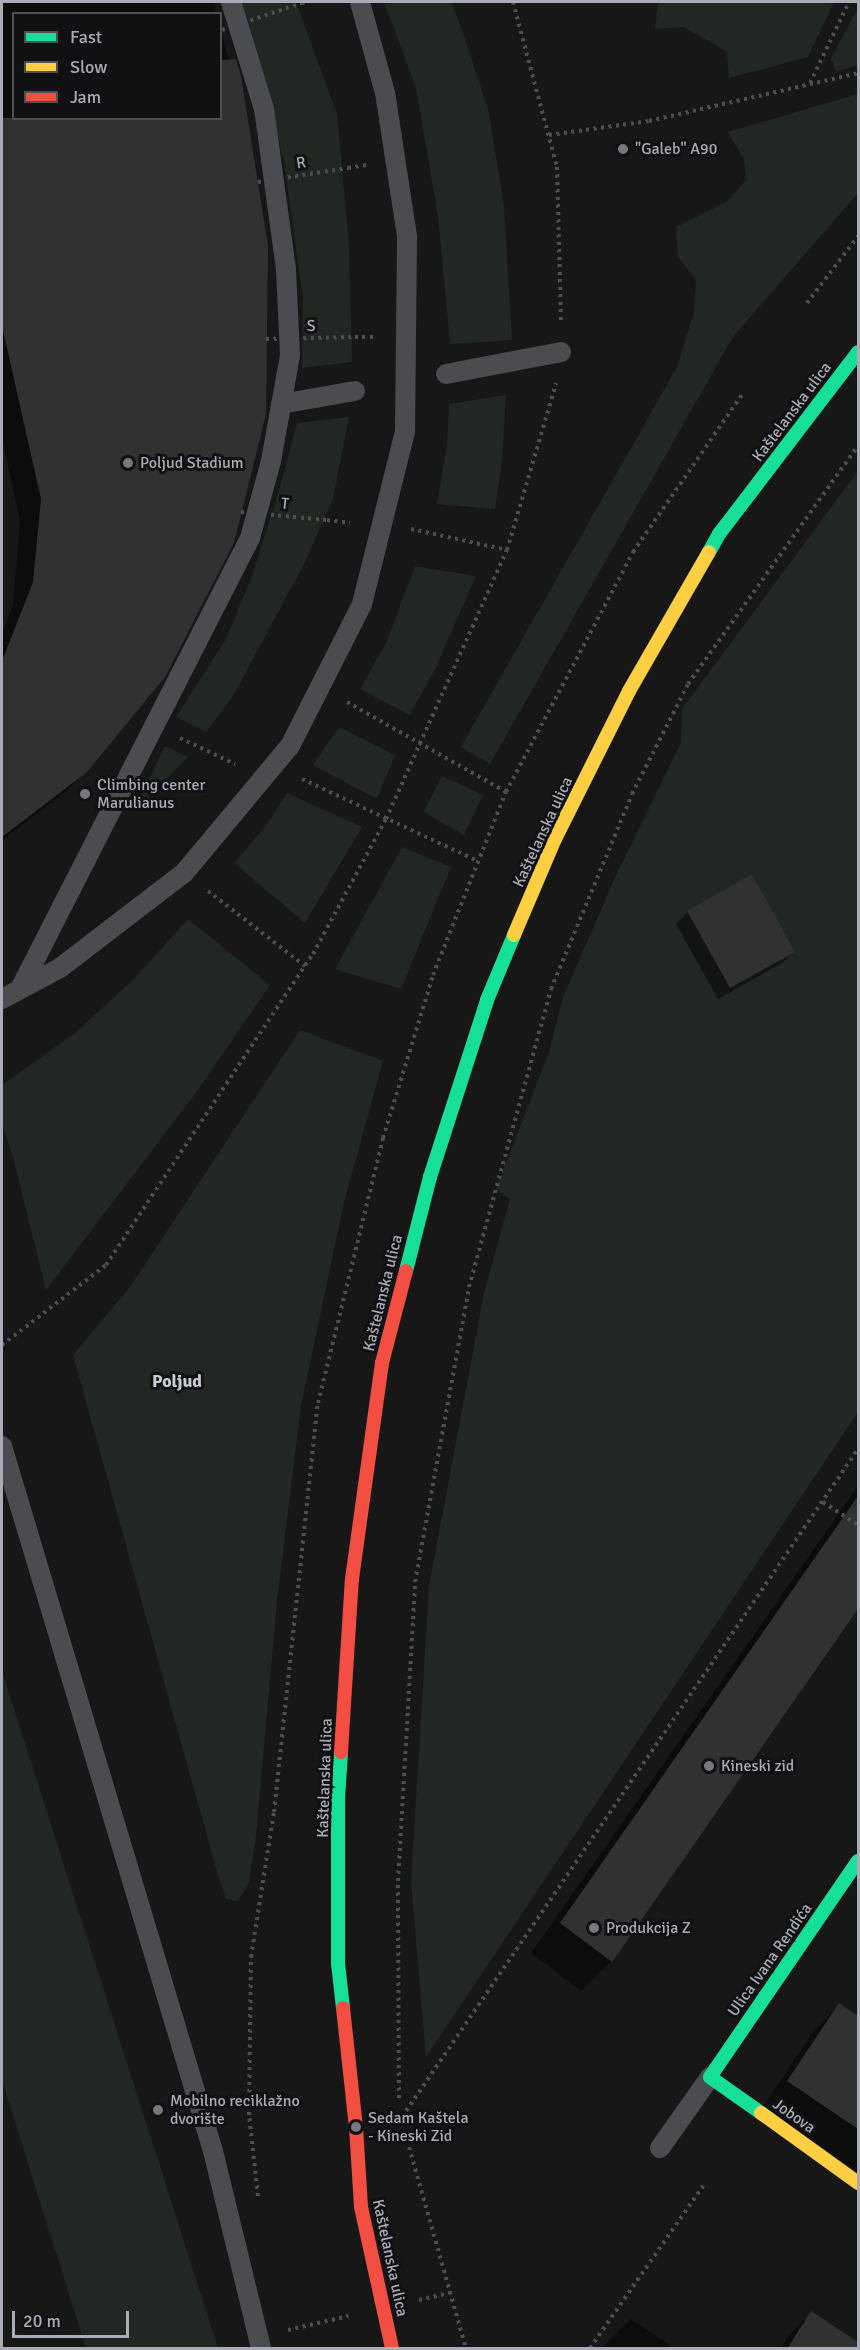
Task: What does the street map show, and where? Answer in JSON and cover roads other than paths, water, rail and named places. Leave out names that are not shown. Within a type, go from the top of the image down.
[{"type":"main road","name":"Kaštelanska ulica","points":[[392,2349],[361,2207],[356,2127],[338,1951],[338,1798],[352,1580],[382,1363],[430,1177],[487,1000],[555,839],[629,691],[719,534],[858,352]]},
{"type":"main road","name":"Ulica Ivana Rendića","points":[[710,2077],[858,1861]]},
{"type":"main road","name":"Jobova","points":[[710,2077],[858,2182]]},
{"type":"lane","points":[[20,989],[250,538],[271,461],[290,355],[286,269],[264,109],[231,2]]},
{"type":"lane","points":[[2,999],[60,968],[184,873],[290,746],[363,603],[405,432],[407,236],[385,93],[360,2]]},
{"type":"lane","points":[[446,374],[561,352]]},
{"type":"lane","points":[[281,404],[355,391]]},
{"type":"lane","points":[[2,1446],[213,2151],[261,2349]]},
{"type":"lane","points":[[660,2148],[710,2077]]},
{"type":"place","name":"\"Galeb\" A90","points":[[623,149]]},
{"type":"place","name":"Poljud Stadium","points":[[128,463]]},
{"type":"place","name":"Climbing center Marulianus","points":[[85,794]]},
{"type":"place","name":"Kineski zid","points":[[709,1766]]},
{"type":"place","name":"Produkcija Z","points":[[594,1928]]},
{"type":"place","name":"Mobilno reciklažno dvorište","points":[[158,2110]]},
{"type":"place","name":"Sedam Kaštela - Kineski Zid","points":[[356,2127]]},
{"type":"district","name":"Poljud","points":[[177,1381]]}]
